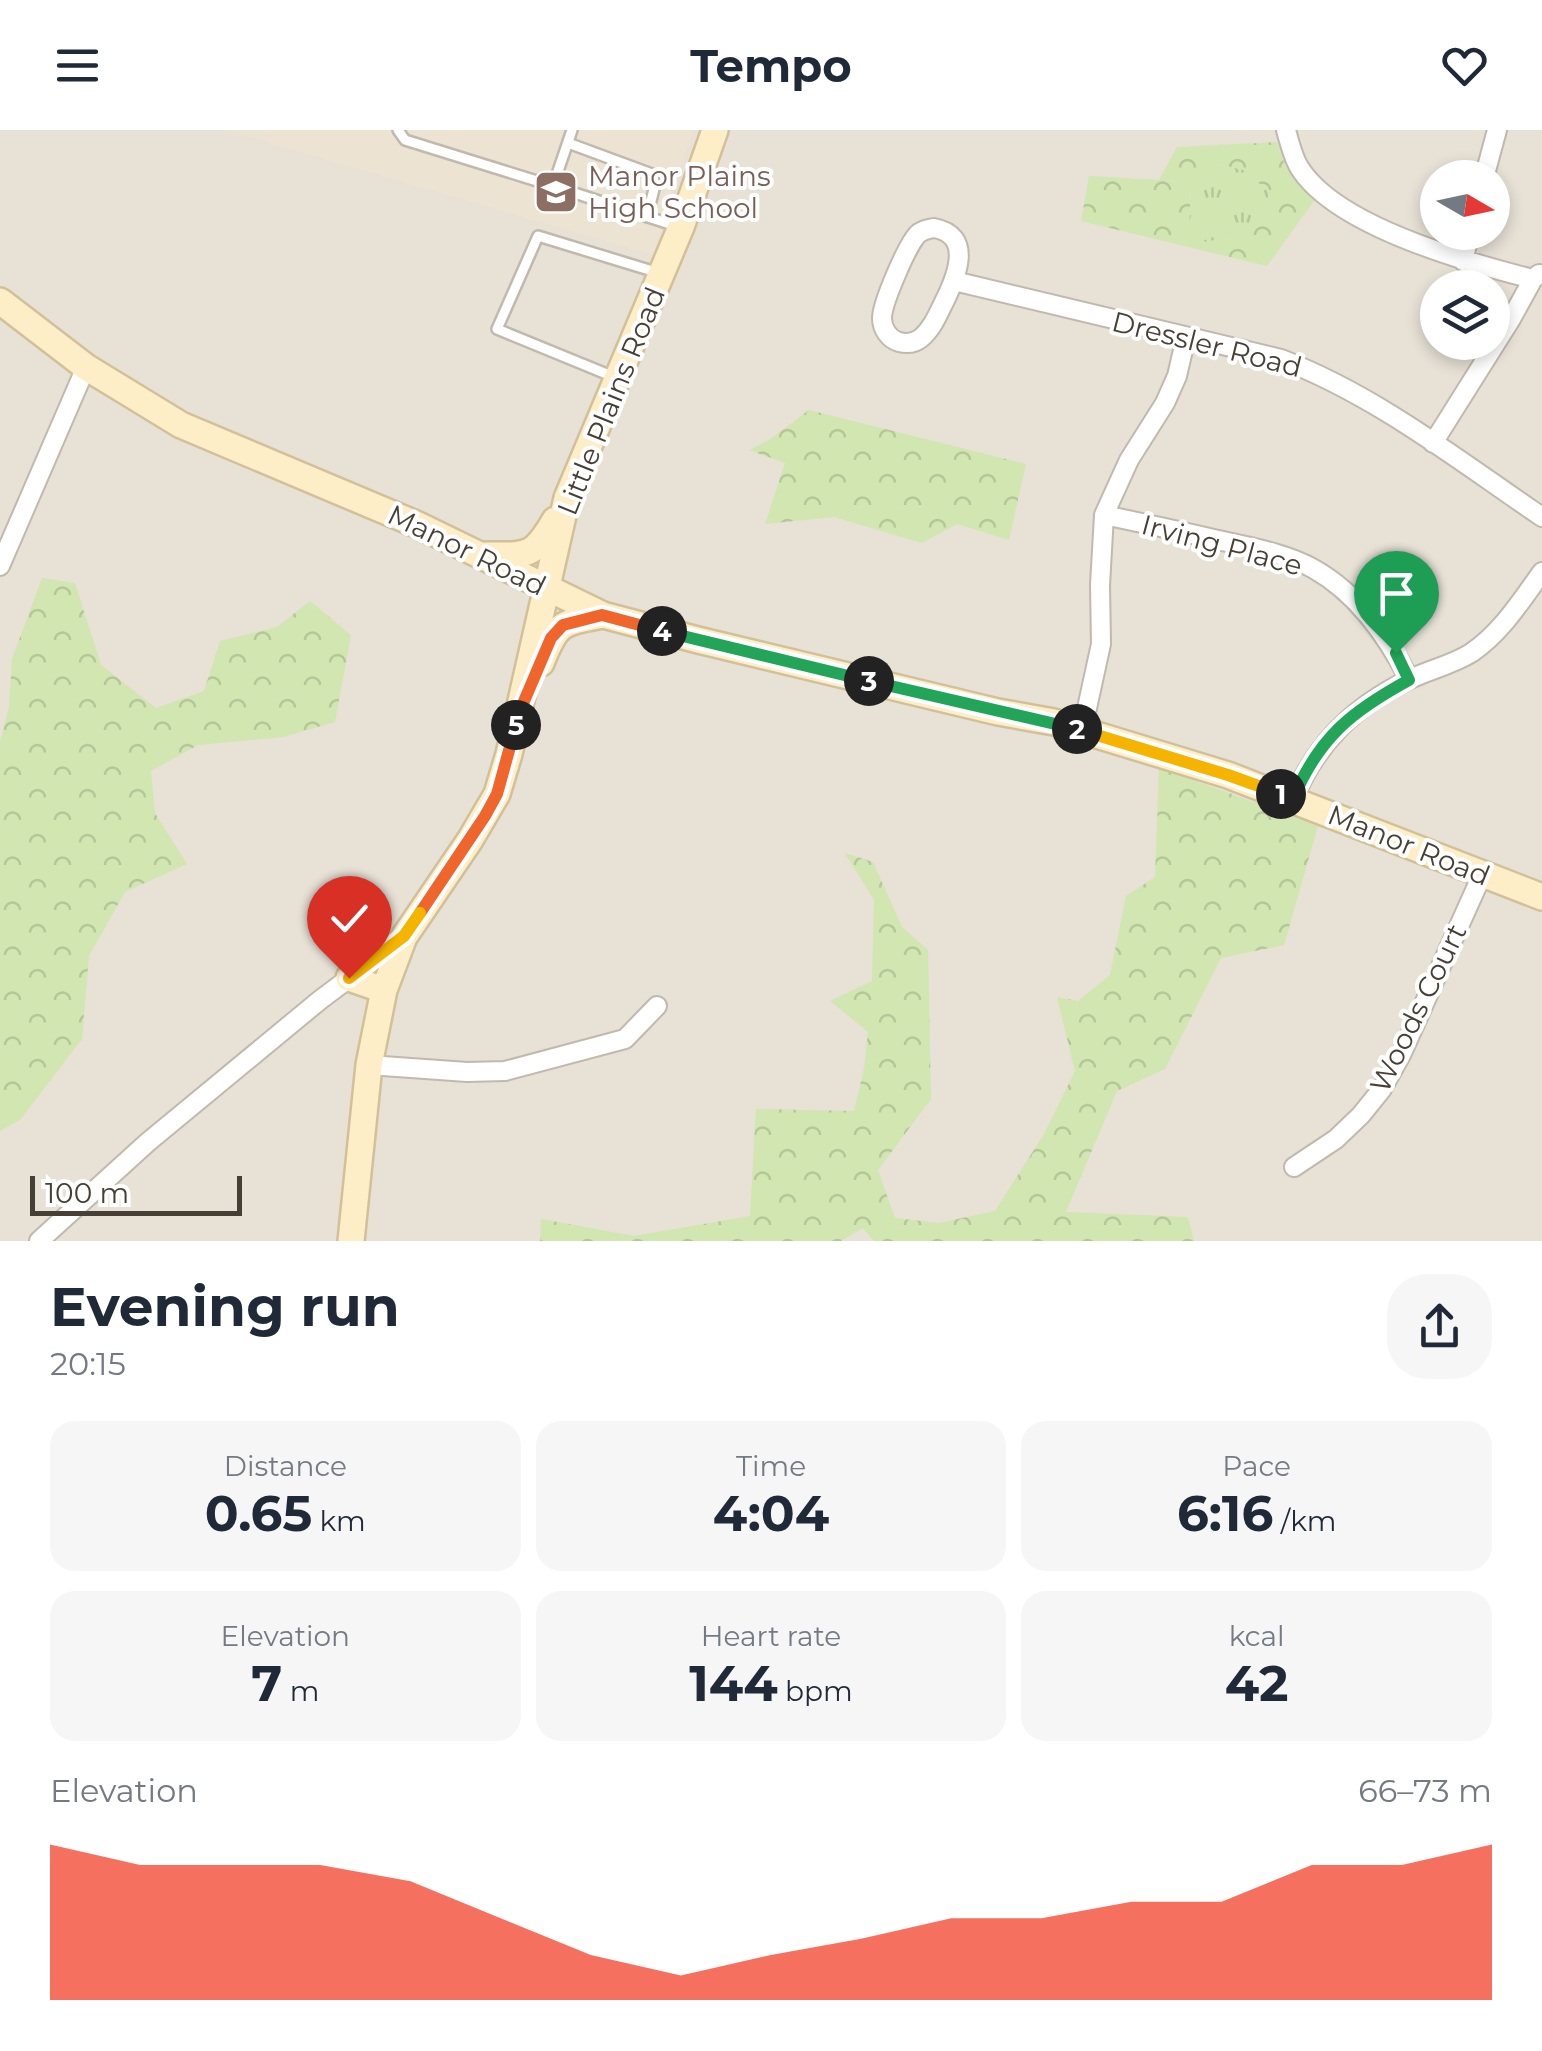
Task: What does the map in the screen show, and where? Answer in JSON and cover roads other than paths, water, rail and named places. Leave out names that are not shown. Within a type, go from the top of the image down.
[{"type":"street","name":"Little Plains Road","points":[[351,1241],[369,1065],[384,990],[404,936],[497,794],[510,754],[567,498],[662,274],[715,130]]},
{"type":"street","points":[[1286,130],[1299,167],[1324,194],[1362,217],[1426,248],[1464,261],[1538,275],[1433,443]]},
{"type":"street","points":[[1489,160],[1497,130]]},
{"type":"street","points":[[942,229],[956,244],[960,253],[954,281],[935,321],[923,336],[907,343],[890,337],[882,321],[884,308],[912,242],[924,230],[942,229]]},
{"type":"street","points":[[1464,261],[1466,250]]},
{"type":"street","name":"Dressler Road","points":[[954,281],[1282,359],[1318,373],[1379,407],[1542,518]]},
{"type":"street","name":"Manor Road","points":[[0,300],[86,368],[182,425],[416,524],[602,615],[1082,731],[1228,775],[1542,898]]},
{"type":"street","points":[[1082,731],[1101,644],[1104,515],[1129,460],[1165,403],[1177,376],[1186,337]]},
{"type":"street","points":[[0,566],[86,368]]},
{"type":"street","points":[[478,555],[516,555],[537,548],[567,498]]},
{"type":"street","name":"Irving Place","points":[[1104,515],[1242,545],[1314,569],[1340,588],[1382,630],[1409,680]]},
{"type":"street","points":[[1293,799],[1304,772],[1344,722],[1369,702],[1482,644],[1513,613],[1542,572]]},
{"type":"street","points":[[519,713],[551,638],[560,627],[602,615]]},
{"type":"street","name":"Woods Court","points":[[1294,1167],[1336,1139],[1382,1089],[1402,1055],[1482,875]]},
{"type":"street","points":[[39,1241],[148,1142],[404,936]]},
{"type":"street","points":[[349,978],[384,990]]},
{"type":"street","points":[[369,1065],[505,1071],[625,1039],[657,1006]]},
{"type":"lane","points":[[398,130],[404,140],[680,227]]},
{"type":"lane","points":[[553,186],[572,130]]},
{"type":"lane","points":[[568,143],[652,174],[655,184],[647,216]]},
{"type":"lane","points":[[618,379],[498,329],[538,236],[662,274]]},
{"type":"place","name":"Manor Plains High School","points":[[556,192]]}]
